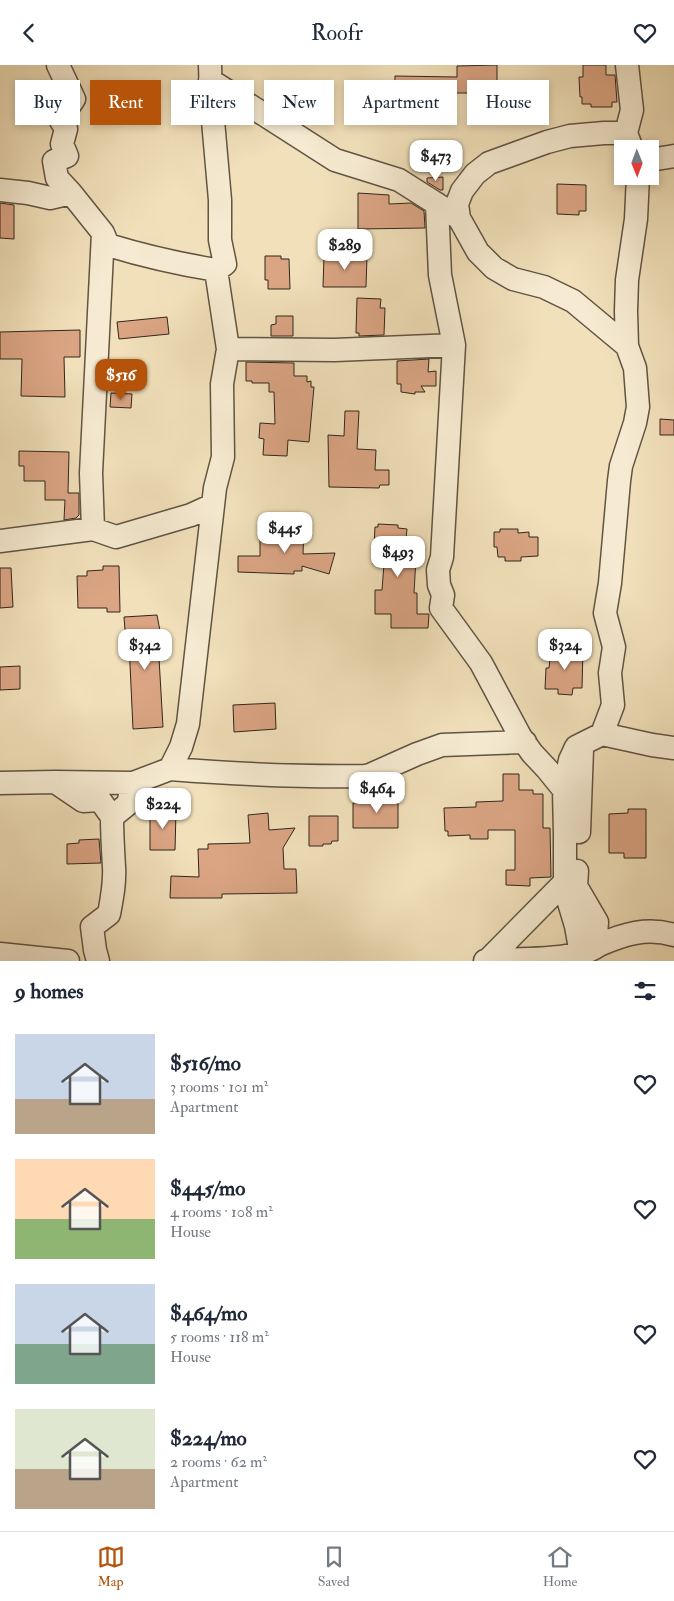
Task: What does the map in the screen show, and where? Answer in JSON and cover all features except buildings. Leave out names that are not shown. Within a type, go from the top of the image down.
[{"type":"street","points":[[58,65],[74,99],[60,119],[66,129],[62,144],[67,155],[54,161],[57,178],[103,233],[108,245],[178,264],[216,270],[224,264],[220,240],[220,199],[210,73]]},
{"type":"street","points":[[627,65],[632,110],[629,140]]},
{"type":"street","points":[[210,73],[335,161],[400,180],[460,218]]},
{"type":"street","points":[[626,140],[604,133],[570,136],[547,142],[489,163],[475,174],[462,191],[457,204],[460,218],[478,252],[494,268],[512,279],[544,287],[567,297],[627,346]]},
{"type":"street","points":[[659,157],[674,156]]},
{"type":"street","points":[[588,951],[597,922],[576,886],[592,739],[613,705],[610,673],[614,647],[605,613],[610,583],[621,466],[635,423],[638,407],[635,368],[627,346],[626,311],[627,279],[636,219],[638,185]]},
{"type":"street","points":[[0,190],[50,198],[71,193]]},
{"type":"street","points":[[437,204],[440,275],[454,345],[442,557],[438,571],[439,585],[443,595],[441,608],[472,649],[525,742],[564,790]]},
{"type":"street","points":[[93,529],[91,473],[103,233]]},
{"type":"street","points":[[170,769],[181,747],[188,724],[194,652],[214,505],[214,487],[223,457],[222,384],[228,349],[216,270]]},
{"type":"street","points":[[228,349],[335,350],[454,345]]},
{"type":"street","points":[[0,541],[93,529],[116,537],[191,515],[214,505]]},
{"type":"street","points":[[588,951],[576,926],[565,891],[566,833],[564,790],[570,760],[576,747],[592,739],[674,748]]},
{"type":"street","points":[[0,783],[134,783],[170,769],[317,777],[365,776],[442,745],[525,742]]},
{"type":"street","points":[[55,782],[83,801],[100,800],[112,817],[111,846],[114,867],[110,914],[92,927],[98,961]]},
{"type":"street","points":[[112,817],[128,804],[134,783]]},
{"type":"street","points":[[486,961],[565,882]]},
{"type":"street","points":[[486,961],[541,960],[588,951],[619,937],[640,931],[657,931],[674,935]]},
{"type":"street","points":[[0,954],[68,961]]}]
